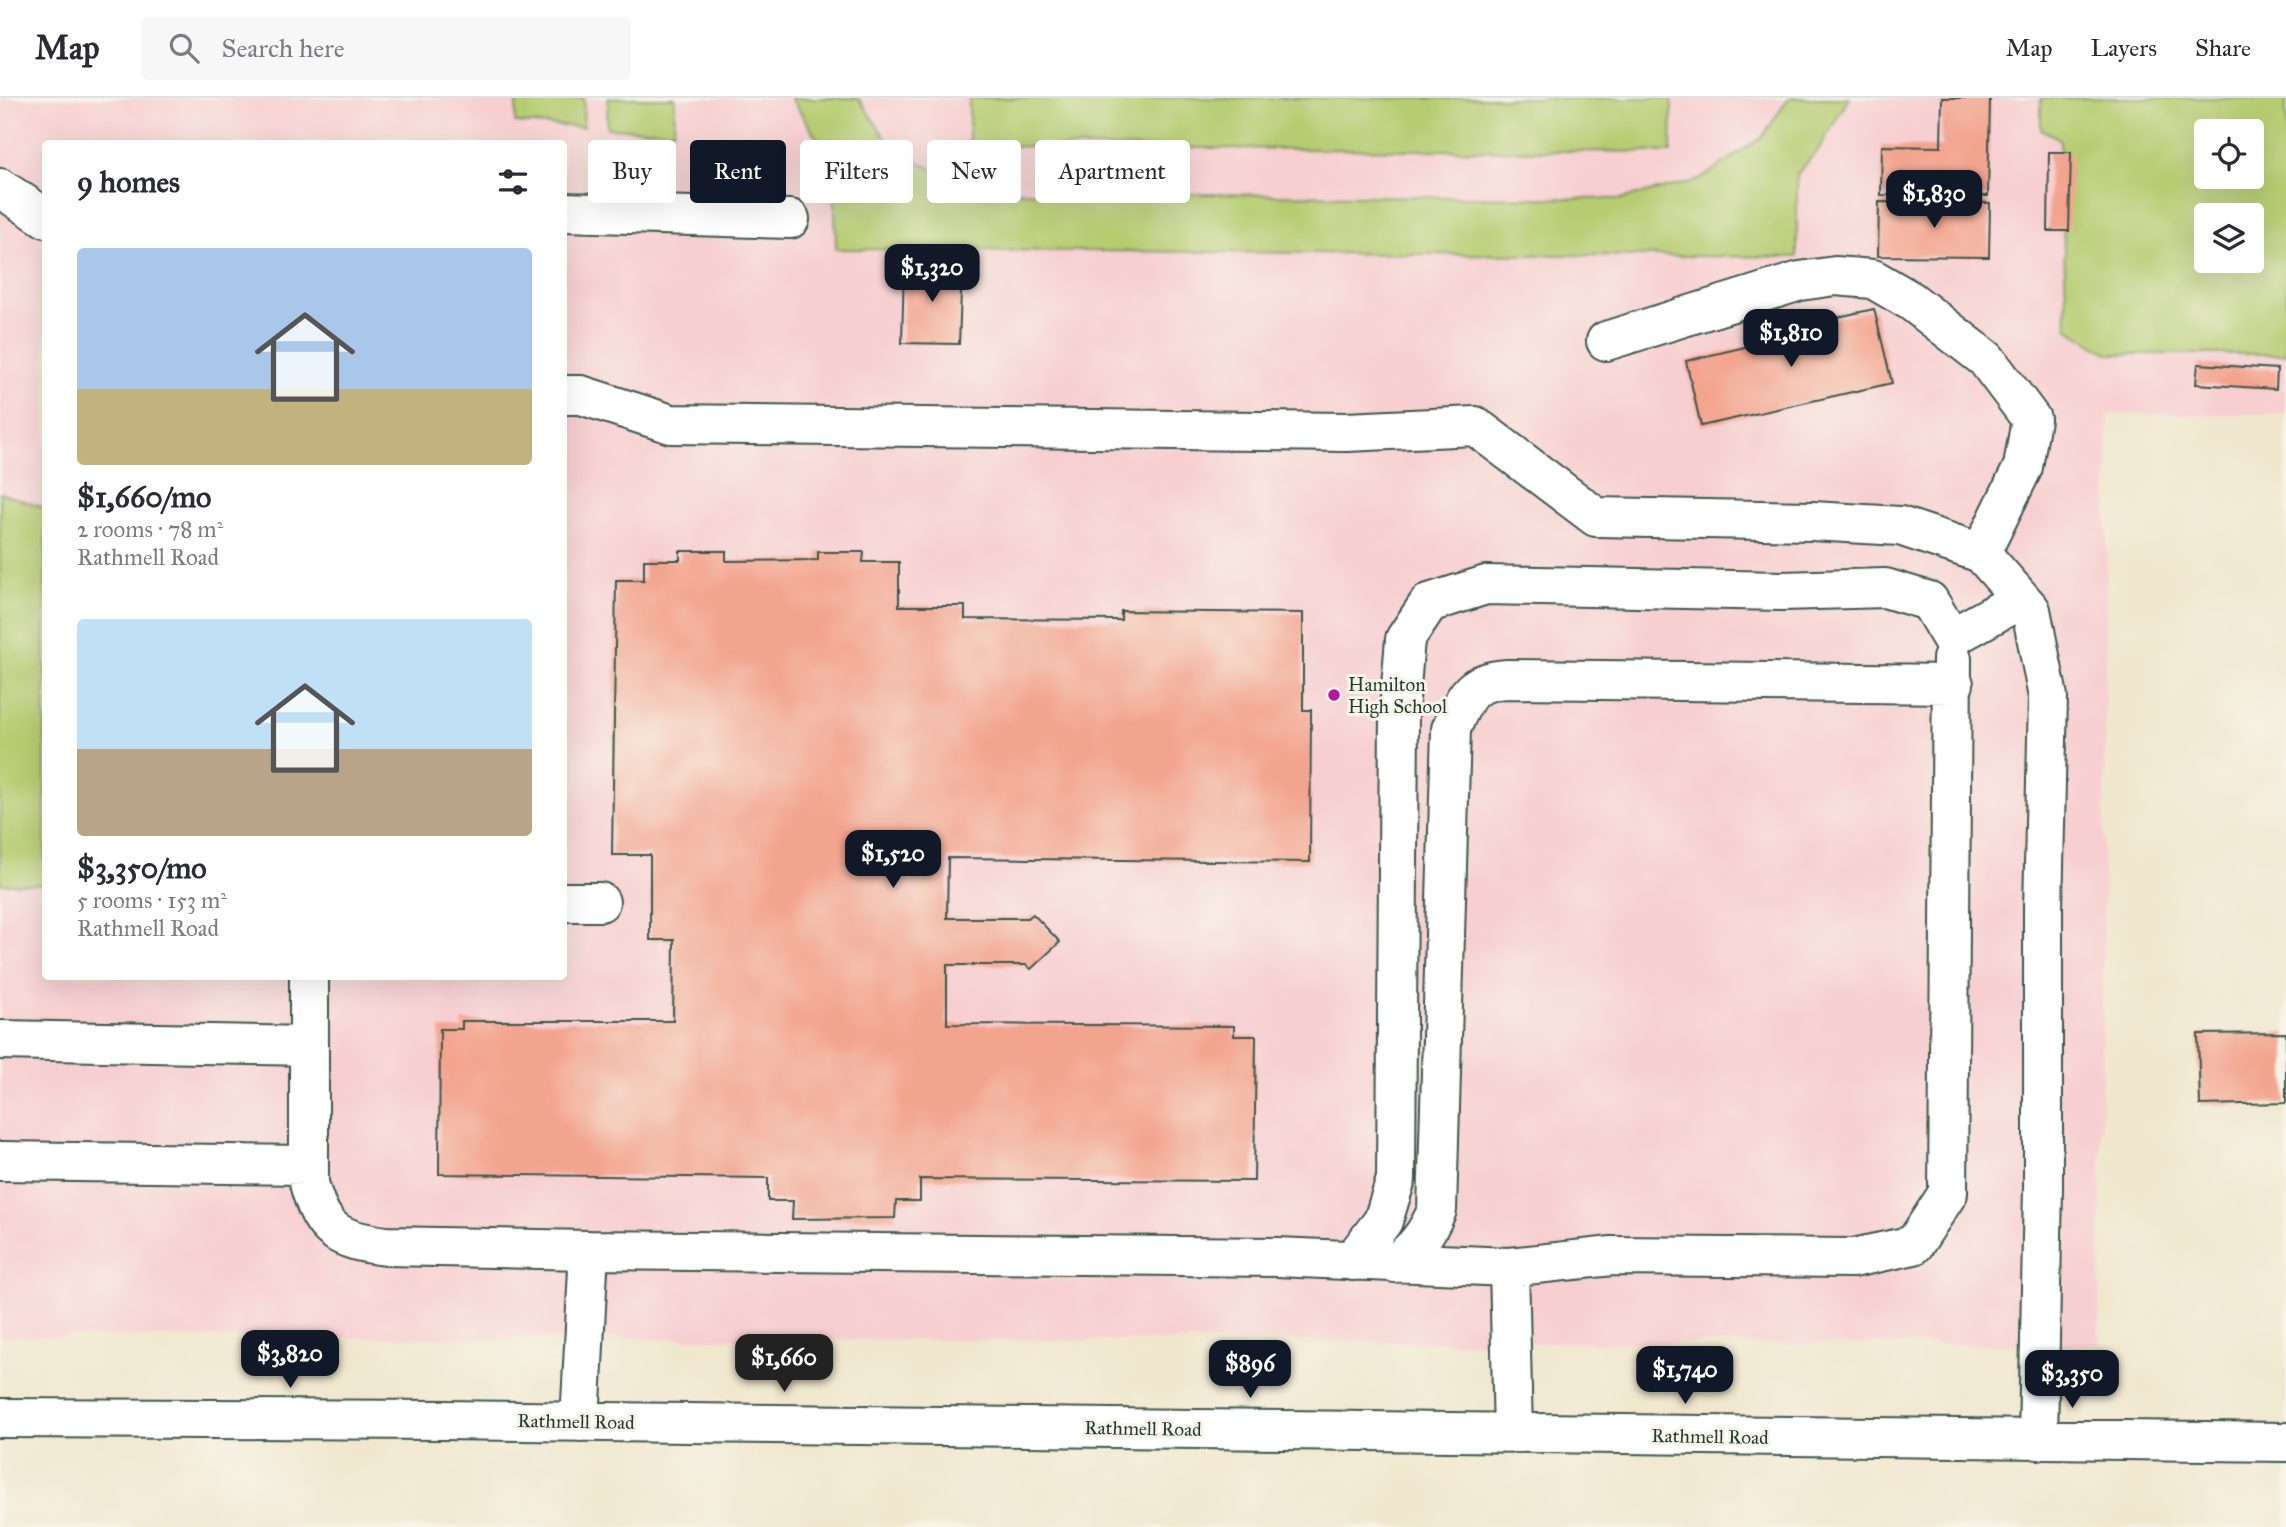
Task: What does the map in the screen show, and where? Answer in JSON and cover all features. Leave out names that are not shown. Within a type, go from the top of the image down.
[{"type":"street","points":[[0,188],[42,215]]},
{"type":"street","points":[[567,212],[790,219]]},
{"type":"street","points":[[1606,341],[1800,281],[1835,276],[1873,279],[1911,301],[1986,359],[2031,419],[2023,467],[1981,553]]},
{"type":"street","points":[[567,395],[581,395],[671,424],[1333,432],[1475,426],[1595,517],[1812,521],[1900,526],[1981,553],[2031,610],[2048,697],[2043,909],[2043,1187],[2038,1440]]},
{"type":"street","points":[[310,980],[308,1165],[315,1207],[326,1225],[353,1242],[386,1246],[589,1250],[1277,1257],[1352,1261],[1395,1263],[1509,1267],[1612,1256],[1853,1258],[1914,1245],[1948,1193],[1954,684],[1951,638],[1929,601],[1885,588],[1782,591],[1486,584],[1429,603],[1405,639],[1399,711],[1396,1179],[1384,1222],[1352,1261]]},
{"type":"street","points":[[1951,638],[2021,599]]},
{"type":"street","points":[[1395,1263],[1412,1252],[1429,1230],[1437,1210],[1451,729],[1473,688],[1488,680],[1507,679],[1954,684]]},
{"type":"street","points":[[0,1041],[309,1046]]},
{"type":"street","points":[[0,1161],[308,1165]]},
{"type":"street","points":[[580,1422],[589,1250]]},
{"type":"street","points":[[1509,1267],[1513,1433]]},
{"type":"street","name":"Rathmell Road","points":[[0,1418],[2286,1442]]},
{"type":"shaded area","name":"Hamilton High School","points":[[0,98],[2286,98],[2286,414],[2108,414],[2099,1345],[0,1336]]},
{"type":"green space","points":[[517,98],[584,98],[583,127],[515,123]]},
{"type":"green space","points":[[608,98],[675,98],[674,131],[607,128]]},
{"type":"green space","points":[[791,98],[858,98],[887,140],[818,140]]},
{"type":"green space","points":[[969,98],[1672,98],[1671,152],[1190,148],[1190,140],[1035,140],[1035,147],[1021,146],[1021,140],[969,140]]},
{"type":"green space","points":[[1789,98],[1849,98],[1818,150],[1797,174],[1797,257],[836,249],[835,203],[913,203],[913,160],[927,167],[927,203],[1021,203],[1021,191],[1035,192],[1035,203],[1190,203],[1190,194],[1621,199],[1699,180],[1762,137]]},
{"type":"green space","points":[[2041,98],[2286,98],[2286,354],[2109,354],[2067,328],[2060,139],[2041,129]]},
{"type":"green space","points":[[0,493],[42,507],[42,884],[0,884]]},
{"type":"building","points":[[1942,98],[1990,98],[1988,196],[1881,195],[1882,146],[1941,147]]},
{"type":"building","points":[[2049,152],[2071,152],[2069,231],[2048,231]]},
{"type":"building","points":[[1879,202],[1990,203],[1989,257],[1878,256]]},
{"type":"building","points":[[904,265],[962,265],[959,344],[902,343]]},
{"type":"building","points":[[1874,309],[1892,383],[1701,426],[1686,361],[1787,337],[1785,329]]},
{"type":"building","points":[[2198,364],[2277,369],[2276,389],[2196,384]]},
{"type":"building","points":[[680,551],[726,551],[726,561],[818,560],[818,552],[864,552],[863,562],[899,562],[899,606],[965,606],[965,619],[1121,620],[1121,611],[1303,613],[1303,710],[1311,710],[1310,862],[948,858],[947,918],[1028,918],[1033,914],[1060,942],[1031,969],[1026,965],[947,965],[947,1024],[1234,1026],[1234,1036],[1256,1036],[1254,1181],[920,1179],[920,1201],[896,1201],[895,1218],[792,1219],[793,1201],[768,1201],[768,1178],[439,1174],[440,1029],[462,1029],[462,1021],[673,1021],[674,940],[650,940],[650,855],[612,855],[616,580],[644,580],[644,560],[680,560]]},
{"type":"building","points":[[2286,1033],[2286,1103],[2200,1105],[2198,1034]]},
{"type":"place","name":"Hamilton High School","points":[[1334,695]]}]
